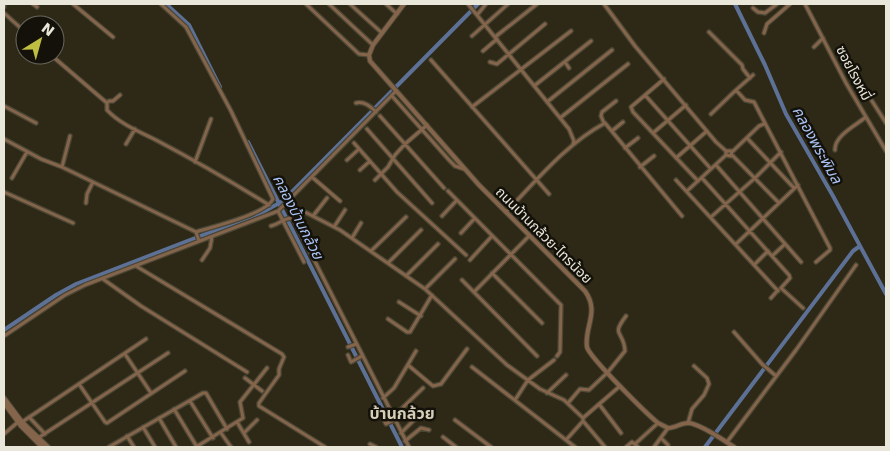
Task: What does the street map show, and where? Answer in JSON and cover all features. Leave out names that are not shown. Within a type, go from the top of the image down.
[{"type":"street","points":[[73,4],[113,37]]},
{"type":"street","points":[[161,4],[186,27],[231,111],[273,199],[269,205],[253,214],[196,233]]},
{"type":"street","points":[[306,4],[359,54],[369,54],[373,45],[404,4]]},
{"type":"street","points":[[328,4],[373,45]]},
{"type":"street","points":[[350,4],[382,33]]},
{"type":"street","points":[[386,4],[397,14]]},
{"type":"street","points":[[469,4],[560,118],[574,140],[573,145]]},
{"type":"street","points":[[478,15],[486,4]]},
{"type":"street","points":[[472,36],[508,4]]},
{"type":"street","points":[[483,51],[537,4]]},
{"type":"street","points":[[604,4],[635,46],[729,156],[761,124],[764,124]]},
{"type":"street","points":[[752,8],[758,12],[765,13],[777,4]]},
{"type":"street","points":[[764,33],[767,24],[790,4]]},
{"type":"street","name":"ซอยโรงหมี่","points":[[805,4],[846,82],[886,151]]},
{"type":"street","points":[[4,13],[15,23]]},
{"type":"street","points":[[490,62],[497,64],[545,24]]},
{"type":"street","points":[[472,107],[571,31]]},
{"type":"street","points":[[709,32],[751,76],[711,114]]},
{"type":"street","points":[[814,47],[823,38]]},
{"type":"street","points":[[534,86],[591,41]]},
{"type":"street","points":[[547,102],[612,50]]},
{"type":"street","name":"ถนนบ้านกล้วย-ไทรน้อย","points":[[369,54],[370,61],[465,170],[576,281],[588,296],[592,311],[587,346],[592,358],[658,423],[668,428]]},
{"type":"street","points":[[432,60],[549,194]]},
{"type":"street","points":[[565,62],[569,68]]},
{"type":"street","points":[[560,118],[628,64]]},
{"type":"street","points":[[63,65],[107,103],[109,112],[134,129],[269,205]]},
{"type":"street","points":[[664,79],[631,108],[698,181]]},
{"type":"street","points":[[4,336],[65,295],[102,278],[279,210],[375,111],[392,96],[395,89]]},
{"type":"street","points":[[736,90],[745,100],[754,102],[830,248],[816,262]]},
{"type":"street","points":[[107,103],[114,101],[120,95]]},
{"type":"street","points":[[645,95],[711,169]]},
{"type":"street","points":[[392,96],[455,166],[465,170]]},
{"type":"street","points":[[616,101],[602,112],[601,116],[604,123],[682,216]]},
{"type":"street","points":[[872,101],[886,123]]},
{"type":"street","points":[[356,103],[362,102],[375,111]]},
{"type":"street","points":[[653,133],[686,105]]},
{"type":"street","points":[[4,106],[36,123]]},
{"type":"street","points":[[380,116],[444,188]]},
{"type":"street","points":[[835,150],[835,144],[841,136],[866,117]]},
{"type":"street","points":[[195,162],[211,118]]},
{"type":"street","points":[[612,131],[623,122]]},
{"type":"street","points":[[506,212],[573,145],[604,123]]},
{"type":"street","points":[[376,180],[405,144],[427,126]]},
{"type":"street","points":[[126,144],[134,129]]},
{"type":"street","points":[[367,129],[432,203]]},
{"type":"street","points":[[676,158],[707,132]]},
{"type":"street","points":[[62,167],[70,136]]},
{"type":"street","points":[[625,148],[638,138]]},
{"type":"street","points":[[747,138],[794,188]]},
{"type":"street","points":[[4,140],[41,160],[62,167],[196,233],[199,240]]},
{"type":"street","points":[[354,143],[397,192],[466,255]]},
{"type":"street","points":[[347,160],[359,149]]},
{"type":"street","points":[[12,178],[27,152]]},
{"type":"street","points":[[710,217],[740,192],[781,152]]},
{"type":"street","points":[[687,192],[726,153]]},
{"type":"street","points":[[732,153],[779,202]]},
{"type":"street","points":[[640,167],[654,156]]},
{"type":"street","points":[[360,170],[370,161]]},
{"type":"street","points":[[716,165],[801,262]]},
{"type":"street","points":[[312,177],[340,201]]},
{"type":"street","points":[[702,178],[790,277],[771,298]]},
{"type":"street","points":[[676,180],[754,265],[779,289],[803,308]]},
{"type":"street","points":[[86,203],[87,194],[93,182]]},
{"type":"street","points":[[736,244],[798,185]]},
{"type":"street","points":[[448,191],[562,306],[560,352],[558,356]]},
{"type":"street","points":[[4,192],[73,223]]},
{"type":"street","points":[[313,216],[327,198]]},
{"type":"street","points":[[442,216],[457,200]]},
{"type":"street","points":[[279,210],[304,262]]},
{"type":"street","points":[[301,210],[352,238],[425,289],[508,365],[547,393],[568,402],[605,447]]},
{"type":"street","points":[[334,227],[345,210]]},
{"type":"street","points":[[371,251],[406,217]]},
{"type":"street","points":[[271,226],[291,218],[295,222],[408,447]]},
{"type":"street","points":[[461,233],[475,218]]},
{"type":"street","points":[[352,238],[362,223]]},
{"type":"street","points":[[388,263],[421,230]]},
{"type":"street","points":[[470,260],[492,236]]},
{"type":"street","points":[[474,292],[530,236]]},
{"type":"street","points":[[202,260],[210,248],[212,237]]},
{"type":"street","points":[[406,276],[438,244]]},
{"type":"street","points":[[772,256],[785,244]]},
{"type":"street","points":[[754,265],[768,251]]},
{"type":"street","points":[[425,289],[455,259]]},
{"type":"street","points":[[135,265],[282,354],[284,357],[278,369],[278,375],[259,404],[325,447]]},
{"type":"street","points":[[727,442],[856,265]]},
{"type":"street","points":[[492,273],[542,323]]},
{"type":"street","points":[[102,278],[141,306],[246,372]]},
{"type":"street","points":[[462,280],[538,356]]},
{"type":"street","points":[[388,320],[409,332],[421,316],[432,295]]},
{"type":"street","points":[[399,302],[421,316]]},
{"type":"street","points":[[568,402],[580,389],[588,390],[608,372],[625,351],[625,343],[618,331],[618,327],[626,316]]},
{"type":"street","points":[[734,332],[762,364],[776,376]]},
{"type":"street","points":[[4,434],[146,339]]},
{"type":"street","points":[[349,347],[355,344]]},
{"type":"street","points":[[408,365],[433,386],[440,384],[467,349]]},
{"type":"street","points":[[383,398],[394,388],[416,351]]},
{"type":"street","points":[[38,438],[168,353]]},
{"type":"street","points":[[125,354],[151,393]]},
{"type":"street","points":[[348,355],[351,362],[361,356]]},
{"type":"street","points":[[515,400],[528,380],[554,360]]},
{"type":"street","points":[[688,423],[692,409],[704,395],[709,384],[707,378],[694,366]]},
{"type":"street","points":[[472,367],[575,447]]},
{"type":"street","points":[[174,409],[196,447],[244,417],[240,402],[267,368]]},
{"type":"street","points":[[79,384],[107,423],[185,371]]},
{"type":"street","points":[[547,393],[566,375]]},
{"type":"street","points":[[245,378],[262,391]]},
{"type":"street","points":[[566,440],[583,420],[620,386]]},
{"type":"street","points":[[378,409],[384,418],[384,423],[388,424],[423,388]]},
{"type":"street","points":[[111,447],[204,393],[206,393],[227,429]]},
{"type":"street","points":[[4,398],[20,422],[48,447]]},
{"type":"street","points":[[190,401],[213,438]]},
{"type":"street","points":[[4,403],[42,447]]},
{"type":"street","points":[[599,404],[621,433]]},
{"type":"street","points":[[29,417],[45,434]]},
{"type":"street","points":[[159,418],[176,447]]},
{"type":"street","points":[[401,434],[415,419]]},
{"type":"street","points":[[244,434],[257,420]]},
{"type":"street","points":[[455,420],[491,447]]},
{"type":"street","points":[[237,422],[249,442]]},
{"type":"street","points":[[626,447],[631,442],[636,446],[658,423]]},
{"type":"street","points":[[654,447],[668,428],[688,423],[722,438],[734,447]]},
{"type":"street","points":[[143,427],[155,447]]},
{"type":"street","points":[[405,441],[422,428],[428,430]]},
{"type":"street","points":[[221,433],[231,447]]},
{"type":"street","points":[[127,436],[134,447]]},
{"type":"street","points":[[443,437],[456,447]]},
{"type":"street","points":[[661,438],[668,445]]},
{"type":"street","points":[[370,444],[376,447]]},
{"type":"waterway","name":"คลองบ้านกล้วย","points":[[166,4],[189,25],[220,87]]},
{"type":"waterway","points":[[4,330],[76,284],[263,212],[283,201],[478,4]]},
{"type":"waterway","name":"คลองพระพิมล","points":[[735,4],[765,65],[786,114],[886,294]]},
{"type":"waterway","name":"คลองบ้านกล้วย","points":[[248,142],[402,447]]},
{"type":"waterway","points":[[705,447],[853,251],[860,246]]},
{"type":"district","name":"บ้านกล้วย","points":[[402,413]]}]
